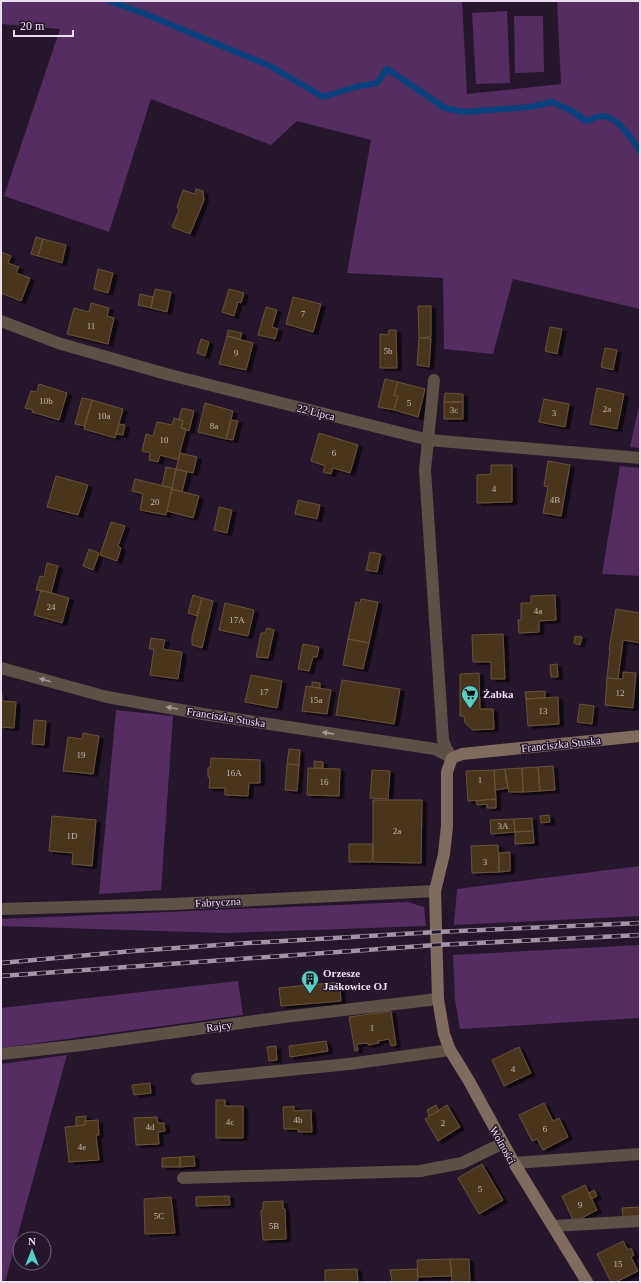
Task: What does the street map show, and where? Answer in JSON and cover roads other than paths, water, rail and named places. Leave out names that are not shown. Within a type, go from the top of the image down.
[{"type":"street","name":"22 Lipca","points":[[1,321],[58,343],[166,374],[429,440],[640,458]]},
{"type":"street","points":[[434,380],[426,470],[443,732],[446,748],[452,758]]},
{"type":"street","name":"Franciszka Stuska","points":[[1,668],[107,697],[204,714],[435,749],[452,758],[462,754],[640,736]]},
{"type":"street","name":"Wolności","points":[[452,758],[447,772],[447,826],[444,854],[435,891],[438,999],[444,1034],[450,1050],[469,1081],[502,1143],[587,1282]]},
{"type":"street","name":"Fabryczna","points":[[1,909],[180,904],[435,891]]},
{"type":"street","name":"Rajcy","points":[[1,1054],[82,1045],[284,1017],[438,999]]},
{"type":"street","points":[[197,1080],[349,1064],[450,1050]]},
{"type":"street","points":[[183,1178],[420,1171],[462,1163],[502,1143]]},
{"type":"street","points":[[514,1163],[640,1154]]},
{"type":"street","points":[[553,1226],[640,1221]]},
{"type":"waterway","points":[[109,1],[143,13],[270,66],[323,97],[359,86],[377,83],[387,69],[445,108],[463,112],[531,107],[552,102],[572,111],[586,121],[599,116],[607,117],[624,129],[640,151]]},
{"type":"railway","points":[[1,963],[133,951],[248,943],[436,932],[640,923]]},
{"type":"railway","points":[[1,976],[436,945],[640,935]]},
{"type":"place","name":"Żabka","points":[[470,709]]},
{"type":"place","name":"Orzesze Jaśkowice OJ","points":[[310,994]]}]
